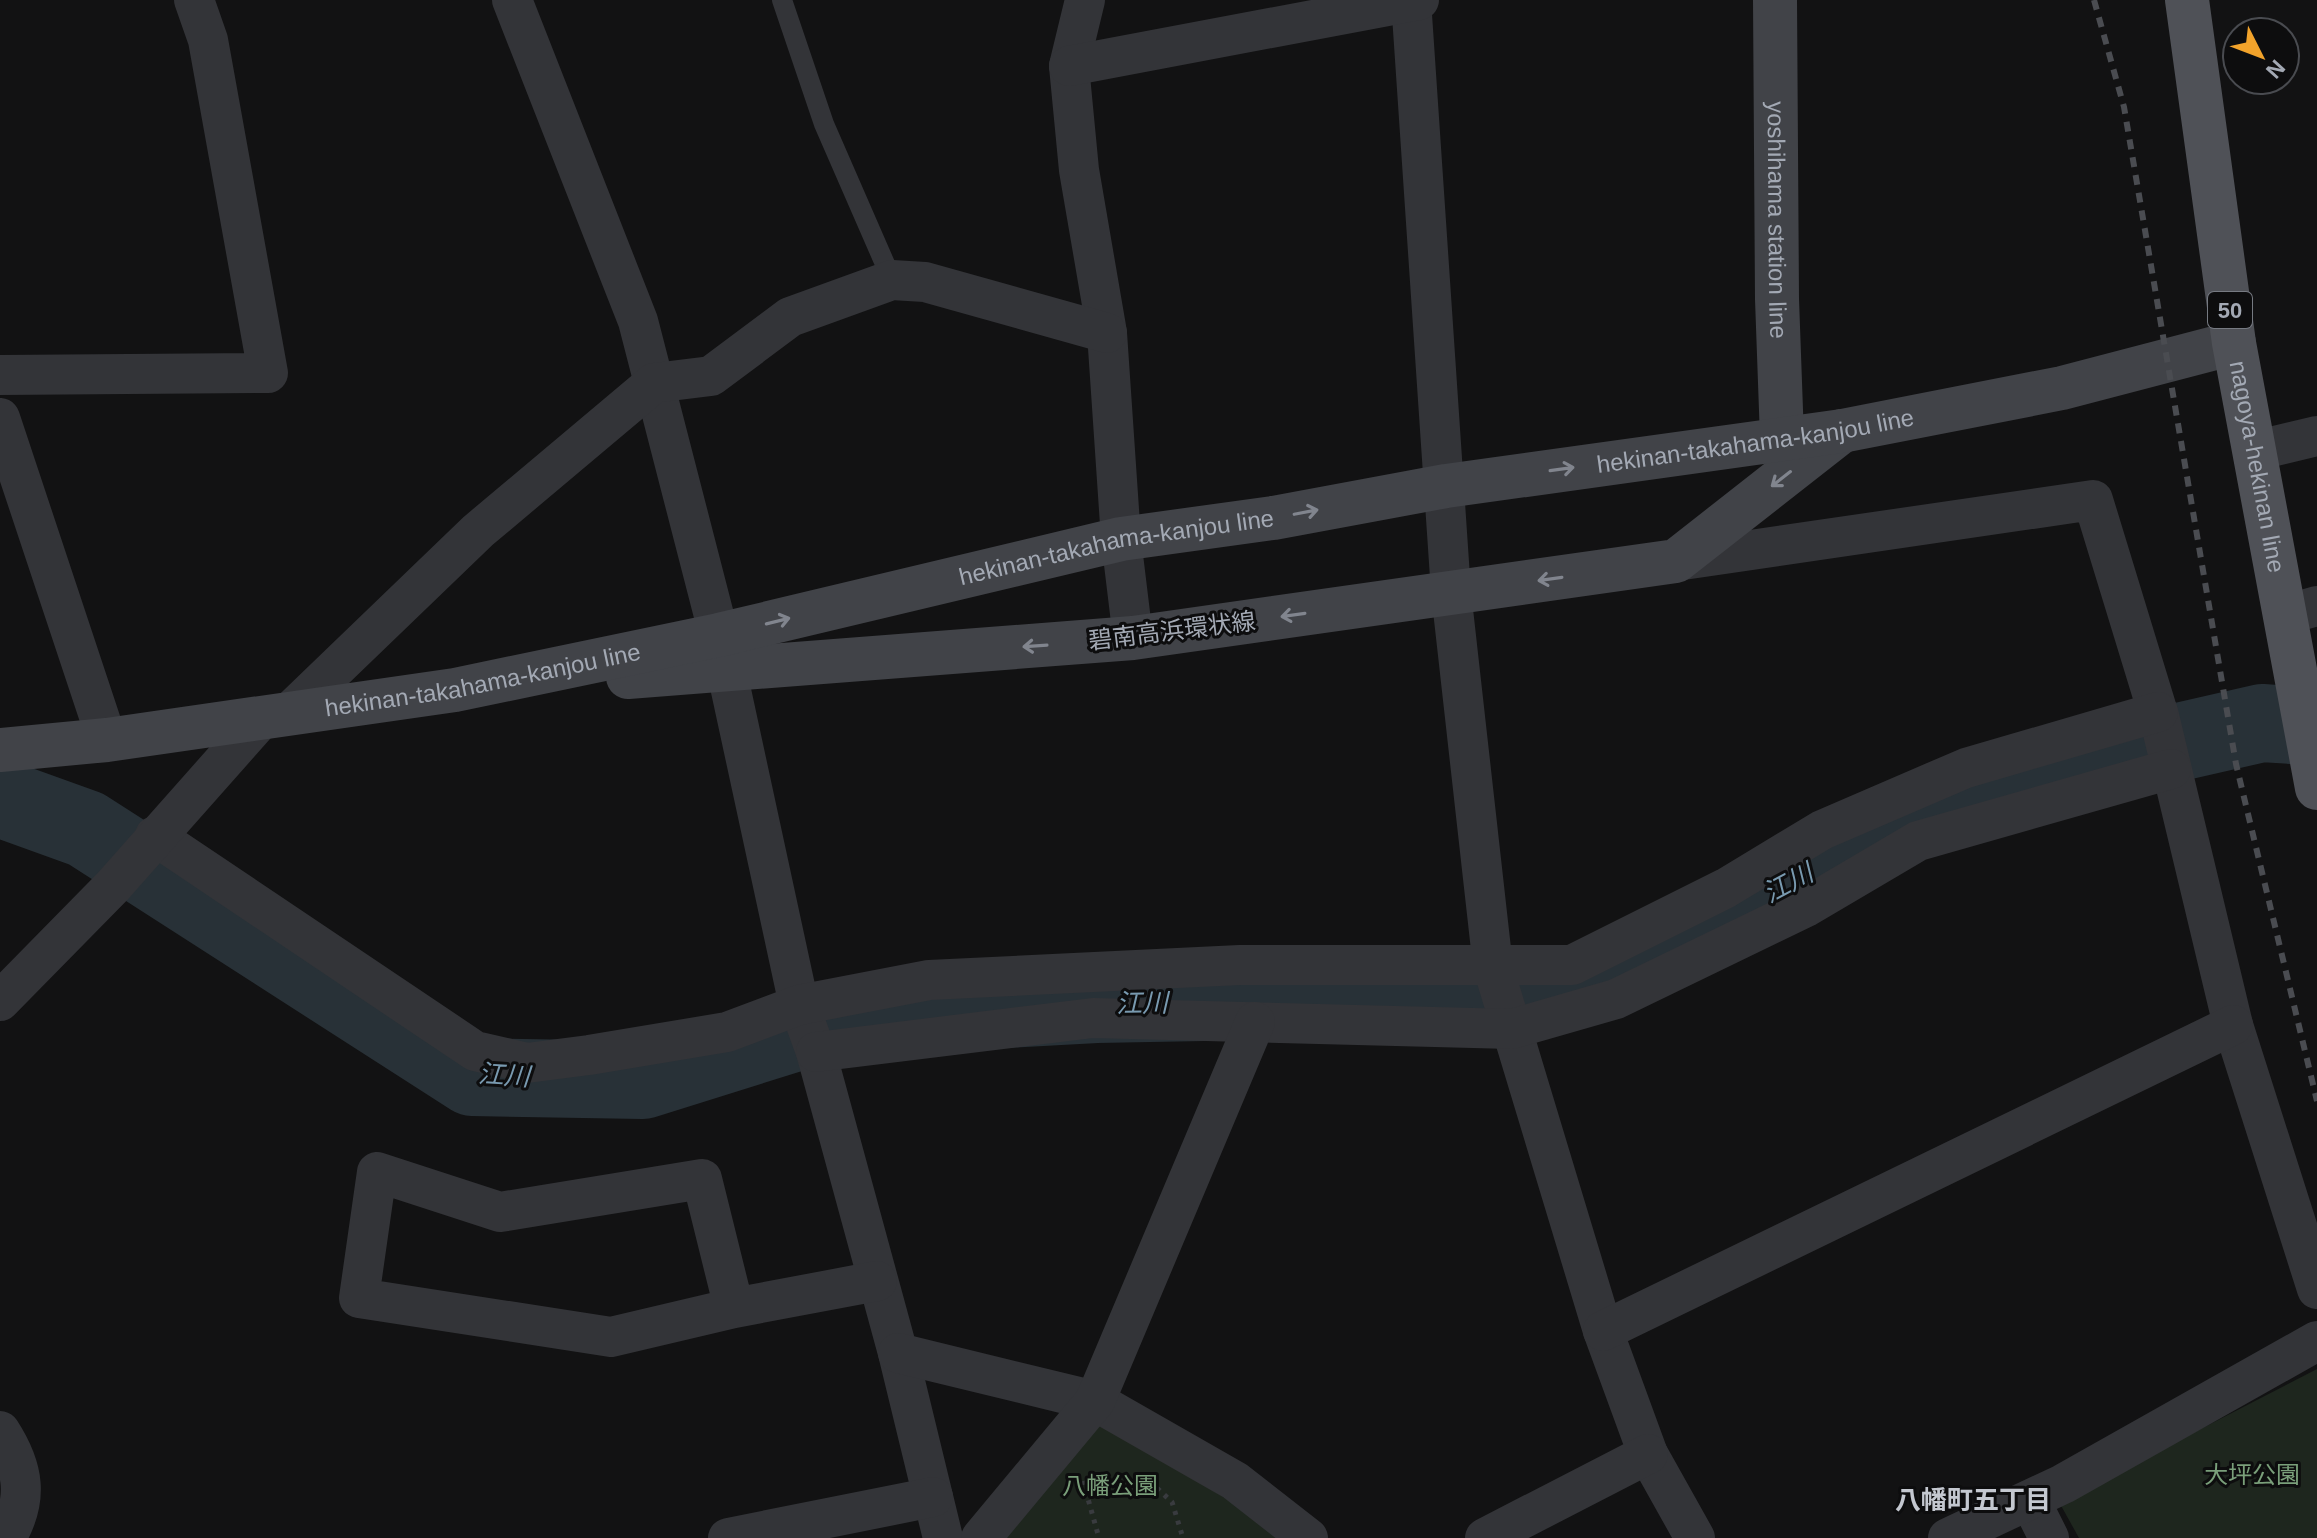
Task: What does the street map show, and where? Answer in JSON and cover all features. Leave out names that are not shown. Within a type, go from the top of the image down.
[{"type":"main road","name":"yoshihama station line","points":[[1775,0],[1777,299],[1782,438]]},
{"type":"main road","name":"nagoya-hekinan line","points":[[2187,0],[2234,343],[2254,451],[2296,613],[2317,788]]},
{"type":"main road","name":"hekinan-takahama-kanjou line","points":[[722,653],[1121,539],[1273,518],[1446,486],[1842,431],[2062,388],[2234,343]]},
{"type":"main road","points":[[1676,561],[1842,431]]},
{"type":"main road","name":"碧南高浜環状線","points":[[455,690],[722,653],[1133,638],[1676,561]]},
{"type":"main road","name":"hekinan-takahama-kanjou line","points":[[0,750],[107,740],[455,690]]},
{"type":"street","points":[[0,375],[268,373],[208,40],[194,0]]},
{"type":"street","points":[[512,0],[638,321],[722,653],[799,1006],[816,1050],[898,1353],[943,1538]]},
{"type":"street","points":[[1085,0],[1069,66],[1079,170],[1107,333],[1121,539],[1133,638]]},
{"type":"street","points":[[1069,66],[1413,1],[1451,592],[1493,966],[1603,1331],[1648,1454],[1695,1538]]},
{"type":"street","points":[[0,1001],[113,886],[154,837],[274,716],[478,531],[654,383],[711,376],[790,317],[892,280],[925,282],[1107,333]]},
{"type":"street","points":[[0,418],[107,740]]},
{"type":"street","points":[[2254,451],[2317,436]]},
{"type":"street","points":[[1676,561],[2093,500],[2158,714],[2233,1025],[2317,1289]]},
{"type":"street","points":[[154,837],[475,1051],[527,1063],[727,1032],[799,1006],[929,980],[1240,965],[1572,965],[1726,888],[1822,830],[1966,768],[2158,714]]},
{"type":"street","points":[[816,1050],[1093,1018],[1511,1028],[1616,999],[1806,907],[1918,841],[2171,768]]},
{"type":"street","points":[[981,1538],[1095,1401],[1255,1022]]},
{"type":"street","points":[[1603,1331],[2233,1025]]},
{"type":"street","points":[[734,1308],[702,1179],[500,1212],[377,1172],[359,1298],[611,1337],[734,1308],[877,1281]]},
{"type":"street","points":[[1948,1538],[2030,1500],[2317,1341]]},
{"type":"street","points":[[898,1353],[1095,1401],[1235,1481],[1308,1538]]},
{"type":"street","points":[[0,1431],[16,1456],[24,1486],[18,1518],[6,1538]]},
{"type":"street","points":[[1485,1538],[1648,1454]]},
{"type":"street","points":[[728,1538],[933,1497]]},
{"type":"street","points":[[2030,1500],[2049,1538]]},
{"type":"lane","points":[[782,0],[824,124],[892,280]]},
{"type":"path","points":[[1147,1479],[1172,1502],[1183,1538]]},
{"type":"green space","name":"大坪公園","points":[[2317,1369],[2317,1538],[2079,1538],[2059,1502]]},
{"type":"green space","name":"八幡公園","points":[[1100,1420],[1289,1538],[991,1538]]},
{"type":"water","points":[[2317,701],[2317,755],[2269,747],[2204,750],[2197,713],[2267,703]]},
{"type":"waterway","name":"江川","points":[[0,798],[86,829],[472,1077],[643,1080],[841,1018],[1096,1004],[1521,996],[1597,983],[1908,821],[2135,752],[2262,723],[2307,726]]},
{"type":"railway","points":[[2094,0],[2124,107],[2236,764],[2317,1101]]},
{"type":"district","name":"八幡町五丁目","points":[[1973,1500]]}]
